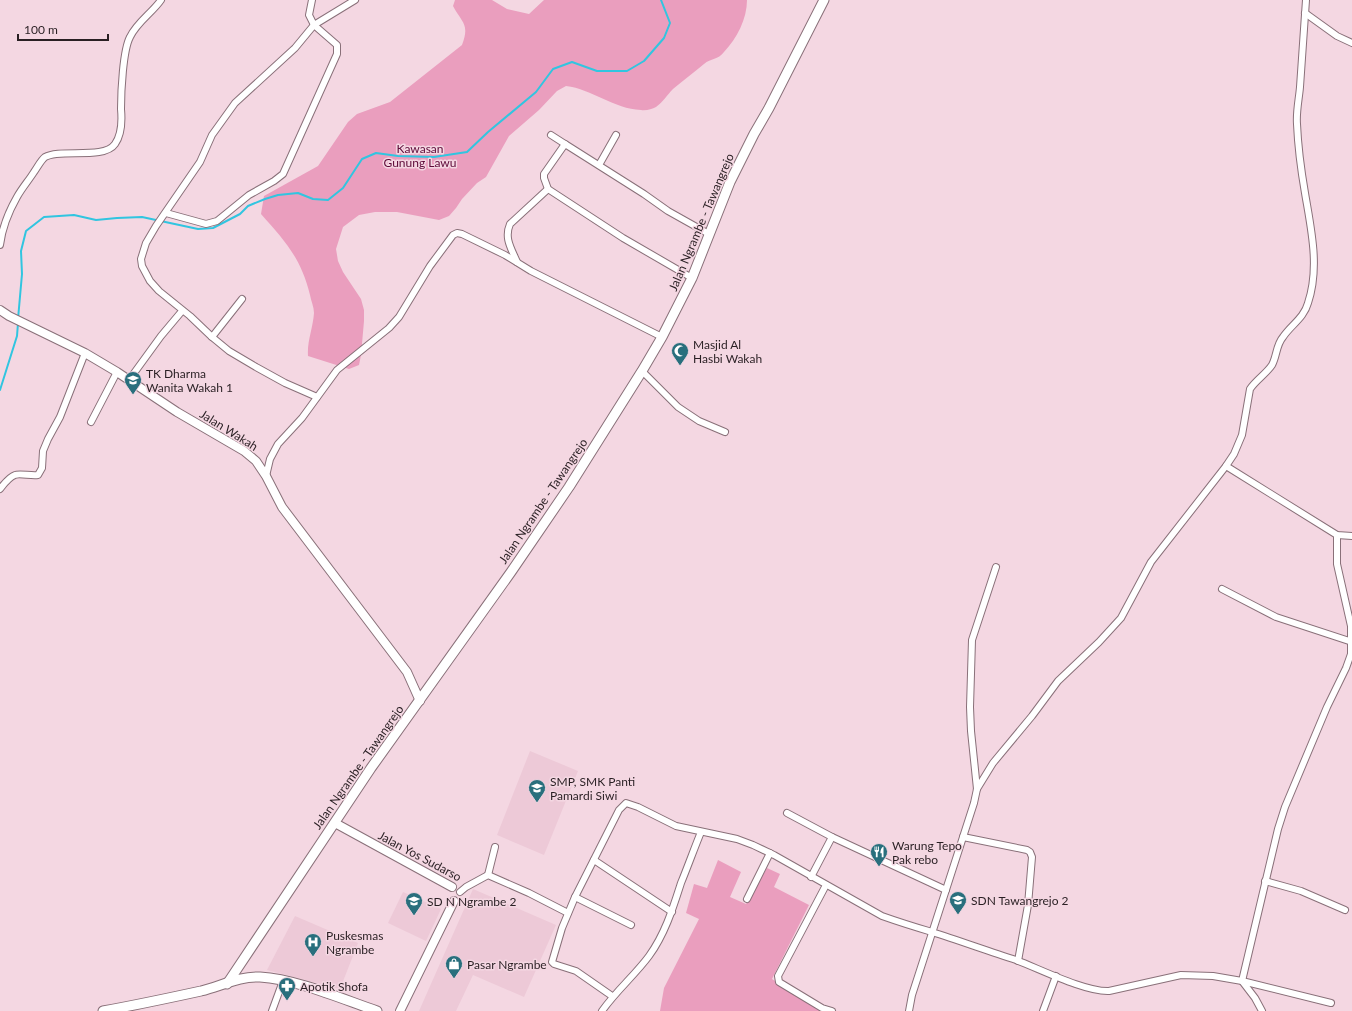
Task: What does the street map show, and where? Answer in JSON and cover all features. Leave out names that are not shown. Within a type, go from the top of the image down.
[{"type":"main road","name":"Jalan Ngrambe - Tawangrejo","points":[[227,984],[371,768],[492,600],[569,487],[642,371],[662,337],[692,278],[730,182],[824,0]]},
{"type":"main road","points":[[107,1011],[202,991],[247,978],[283,981],[304,986],[377,1011]]},
{"type":"main road","points":[[304,986],[313,992],[367,1011]]},
{"type":"street","points":[[0,245],[1,237],[17,196],[44,158],[53,154],[86,153],[107,149],[114,146],[118,138],[122,119],[121,108],[126,51],[130,37],[138,25],[162,0]]},
{"type":"street","points":[[164,215],[206,224],[217,221],[249,195],[274,181],[283,174],[338,49],[334,42],[314,25],[309,14],[312,0]]},
{"type":"street","points":[[316,397],[285,383],[229,351],[159,291],[150,281],[142,266],[141,259],[142,251],[156,226],[200,162],[212,135],[235,103],[295,48],[314,25],[355,0]]},
{"type":"street","points":[[977,789],[993,763],[1032,716],[1058,681],[1121,618],[1151,562],[1226,466],[1234,454],[1242,435],[1250,389],[1253,384],[1271,367],[1281,338],[1305,311],[1308,304],[1314,259],[1299,154],[1297,122],[1306,0]]},
{"type":"street","points":[[1305,13],[1337,36],[1352,43]]},
{"type":"street","points":[[599,166],[616,134]]},
{"type":"street","points":[[551,135],[668,211],[709,234]]},
{"type":"street","points":[[565,144],[544,174],[548,189],[623,238],[692,278]]},
{"type":"street","points":[[517,262],[507,238],[510,224],[548,189]]},
{"type":"street","points":[[266,476],[270,459],[278,444],[302,418],[337,370],[389,328],[399,317],[430,266],[453,235],[457,233],[462,234],[517,262],[531,271],[662,337]]},
{"type":"street","points":[[212,337],[242,299]]},
{"type":"street","name":"Jalan Wakah","points":[[0,310],[8,316],[85,354],[117,372],[177,412],[244,451],[256,461],[266,476],[282,507],[407,672],[420,701]]},
{"type":"street","points":[[129,380],[182,311]]},
{"type":"street","points":[[0,489],[15,475],[20,474],[32,476],[38,475],[41,472],[43,451],[60,417],[85,354]]},
{"type":"street","points":[[642,371],[678,407],[699,421],[725,432]]},
{"type":"street","points":[[91,422],[117,372]]},
{"type":"street","points":[[1226,466],[1337,535],[1352,536]]},
{"type":"street","points":[[1242,981],[1265,881],[1285,807],[1351,654],[1351,626],[1337,564],[1337,535]]},
{"type":"street","points":[[910,1011],[912,995],[963,838],[977,789],[970,712],[972,640],[996,567]]},
{"type":"street","points":[[1222,589],[1276,617],[1352,642]]},
{"type":"street","points":[[612,996],[576,971],[552,962],[568,913],[575,897],[619,810],[626,803],[631,803],[676,826],[737,839],[770,853],[882,916],[1018,961],[1101,991],[1109,991],[1181,975],[1213,976],[1242,981],[1331,1003]]},
{"type":"street","points":[[787,813],[832,837],[946,890]]},
{"type":"street","name":"Jalan Yos Sudarso","points":[[335,823],[460,892],[454,901],[400,1011]]},
{"type":"street","points":[[602,1011],[612,996],[650,955],[660,938],[672,912],[701,832]]},
{"type":"street","points":[[811,877],[832,837]]},
{"type":"street","points":[[963,838],[1027,850],[1030,852],[1031,862],[1028,905],[1018,961]]},
{"type":"street","points":[[488,876],[495,847]]},
{"type":"street","points":[[747,899],[770,853]]},
{"type":"street","points":[[594,860],[672,912]]},
{"type":"street","points":[[460,892],[466,886],[488,876],[529,893],[568,913]]},
{"type":"street","points":[[1265,881],[1300,891],[1345,910]]},
{"type":"street","points":[[826,885],[778,976],[779,982],[828,1011]]},
{"type":"street","points":[[575,897],[631,925]]},
{"type":"street","points":[[1043,1011],[1056,976]]},
{"type":"street","points":[[272,1011],[283,981]]},
{"type":"street","points":[[1242,981],[1255,998],[1262,1011]]},
{"type":"shaded area","name":"SMP, SMK Panti Pamardi Siwi","points":[[530,751],[578,771],[544,855],[497,835]]},
{"type":"shaded area","points":[[473,889],[556,925],[524,997],[473,975],[456,1011],[419,1011]]},
{"type":"shaded area","name":"SD N Ngrambe 2","points":[[403,892],[441,909],[426,941],[388,923]]},
{"type":"shaded area","name":"Puskesmas Ngrambe","points":[[295,916],[358,943],[340,989],[267,970]]},
{"type":"green space","name":"Kawasan Gunung Lawu","points":[[455,0],[492,0],[507,9],[529,14],[544,0],[747,0],[747,7],[737,34],[722,55],[707,62],[673,89],[656,107],[645,110],[631,109],[612,103],[585,91],[566,86],[557,91],[539,110],[509,136],[486,177],[477,183],[449,216],[439,220],[397,212],[375,212],[359,215],[343,227],[336,249],[338,261],[343,272],[361,299],[364,310],[359,365],[349,369],[308,356],[308,345],[314,308],[297,260],[278,233],[261,214],[264,196],[318,166],[348,122],[357,114],[390,102],[462,45],[465,28],[453,6]]},
{"type":"green space","points":[[718,860],[741,872],[730,897],[746,904],[767,868],[780,874],[774,887],[809,905],[772,979],[821,1010],[820,1011],[660,1011],[664,988],[699,919],[686,913],[694,884],[707,888]]},
{"type":"waterway","points":[[18,319],[22,274],[21,251],[26,231],[44,217],[74,215],[96,220],[142,217],[198,229],[213,228],[240,214],[248,206],[278,195],[298,193],[313,199],[328,200],[343,188],[362,159],[376,153],[398,156],[434,157],[467,152],[488,132],[536,92],[553,69],[572,62],[597,71],[627,71],[644,61],[664,38],[670,23],[661,0]]},
{"type":"waterway","points":[[0,390],[17,336],[18,323]]},
{"type":"place","name":"Masjid Al Hasbi Wakah","points":[[680,366]]},
{"type":"place","name":"TK Dharma Wanita Wakah 1","points":[[133,395]]},
{"type":"place","name":"SMP, SMK Panti Pamardi Siwi","points":[[537,803]]},
{"type":"place","name":"Warung Tepo Pak rebo","points":[[879,867]]},
{"type":"place","name":"SDN Tawangrejo 2","points":[[958,915]]},
{"type":"place","name":"SD N Ngrambe 2","points":[[414,916]]},
{"type":"place","name":"Puskesmas Ngrambe","points":[[313,957]]},
{"type":"place","name":"Pasar Ngrambe","points":[[454,979]]},
{"type":"place","name":"Apotik Shofa","points":[[287,1001]]}]
